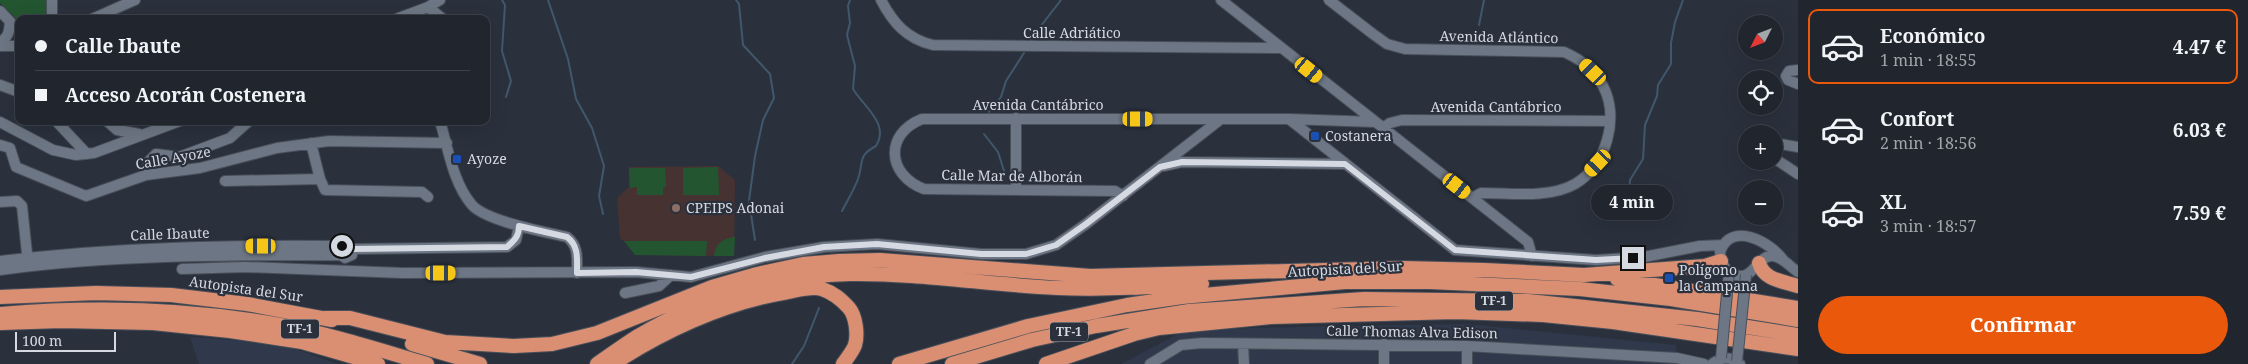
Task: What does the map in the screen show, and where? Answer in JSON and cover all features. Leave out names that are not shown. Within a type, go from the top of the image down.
[{"type":"highway","points":[[325,318],[350,318],[445,342],[514,346],[552,344],[597,333],[712,287],[757,274],[803,264],[880,260],[1090,276],[1403,268],[1584,275],[1641,282],[1798,308]]},
{"type":"highway","points":[[1759,263],[1761,270],[1769,277],[1798,286]]},
{"type":"highway","points":[[1584,275],[1705,266],[1725,267]]},
{"type":"highway","points":[[597,364],[638,336],[703,305],[758,288],[807,278],[848,274],[902,275],[1066,288],[1147,288],[1314,278],[1345,282]]},
{"type":"highway","name":"Autopista del Sur","points":[[899,364],[1020,328],[1127,305],[1182,297],[1345,282],[1430,282],[1580,289],[1671,299],[1798,320]]},
{"type":"highway","points":[[613,364],[660,336],[708,314],[764,296],[820,288],[838,296],[852,312],[857,331],[855,345],[843,364]]},
{"type":"highway","name":"Autopista del Sur","points":[[0,297],[96,292],[171,294],[248,304],[325,318],[480,364]]},
{"type":"highway","name":"TF-1","points":[[952,364],[1032,340],[1096,326],[1170,314],[1213,308],[1364,299],[1528,301],[1697,319],[1798,335]]},
{"type":"highway","name":"TF-1","points":[[0,314],[94,308],[147,309],[201,314],[315,332],[427,364]]},
{"type":"highway","points":[[1046,364],[1159,328],[1271,317],[1446,313],[1543,315],[1613,322],[1796,350]]},
{"type":"highway","points":[[0,324],[61,321],[153,323],[230,331],[302,342],[378,364]]},
{"type":"highway","points":[[302,342],[357,364]]},
{"type":"highway","points":[[1050,364],[1064,357]]},
{"type":"street","points":[[52,0],[52,15]]},
{"type":"street","points":[[101,15],[135,0]]},
{"type":"street","points":[[407,15],[440,0]]},
{"type":"street","name":"Calle Adriático","points":[[881,0],[890,17],[906,34],[933,45],[1282,48]]},
{"type":"street","points":[[1221,0],[1528,242],[1532,256]]},
{"type":"street","name":"Avenida Atlántico","points":[[1329,0],[1387,44],[1404,49],[1564,52],[1579,58],[1604,86],[1609,102],[1610,121],[1606,143],[1598,163],[1586,176],[1575,184],[1544,193],[1481,193],[1472,198]]},
{"type":"street","points":[[428,7],[437,15]]},
{"type":"street","points":[[0,12],[15,27]]},
{"type":"street","points":[[10,22],[9,32],[1,41],[15,45]]},
{"type":"street","points":[[1261,47],[1264,41],[1263,33]]},
{"type":"street","points":[[1798,70],[1789,71],[1786,76],[1788,80],[1798,84]]},
{"type":"street","points":[[0,85],[15,91]]},
{"type":"street","points":[[1351,120],[1356,116],[1356,108]]},
{"type":"street","points":[[1016,118],[1016,189]]},
{"type":"street","name":"Avenida Cantábrico","points":[[903,176],[897,166],[896,145],[900,136],[912,123],[922,119],[1288,119],[1351,120],[1379,125],[1402,120],[1610,121]]},
{"type":"street","points":[[1196,119],[1202,123],[1206,130]]},
{"type":"street","points":[[182,270],[245,267],[403,273],[636,272],[691,277],[765,258],[824,247],[877,244],[981,254],[1026,254],[1056,245],[1123,196],[1221,119]]},
{"type":"street","points":[[1288,119],[1455,250],[1596,260],[1644,257],[1700,246],[1723,246]]},
{"type":"street","points":[[1306,132],[1307,124],[1312,120]]},
{"type":"street","points":[[0,122],[53,150],[68,155],[100,151],[116,143],[168,125]]},
{"type":"street","points":[[60,125],[87,154]]},
{"type":"street","points":[[100,151],[109,140],[111,132],[109,125]]},
{"type":"street","points":[[111,125],[117,130],[130,134],[142,134]]},
{"type":"street","points":[[146,175],[148,161],[156,154],[180,157],[230,138],[245,125]]},
{"type":"street","points":[[441,125],[459,182],[473,206],[488,215],[519,226],[567,237],[573,241],[576,248],[577,273]]},
{"type":"street","points":[[311,142],[322,188],[328,191],[422,192],[428,197]]},
{"type":"street","name":"Calle Ayoze","points":[[0,144],[10,148],[16,167],[86,196],[146,175],[200,168],[248,154],[311,142],[447,143]]},
{"type":"street","points":[[1783,144],[1798,147]]},
{"type":"street","points":[[1183,149],[1186,162]]},
{"type":"street","points":[[1160,167],[1169,163],[1186,162],[1345,164]]},
{"type":"street","points":[[1783,164],[1798,174]]},
{"type":"street","name":"Calle Mar de Alborán","points":[[903,176],[912,184],[924,189],[1115,191],[1123,196]]},
{"type":"street","points":[[225,181],[320,179]]},
{"type":"street","points":[[0,202],[17,201],[22,206],[28,262]]},
{"type":"street","name":"Calle Ibaute","points":[[0,261],[28,262],[107,259],[183,251],[507,247],[516,240],[519,226]]},
{"type":"street","points":[[1721,358],[1725,267],[1720,252],[1723,246],[1730,238],[1736,236],[1748,237],[1771,247],[1784,261]]},
{"type":"street","points":[[1753,240],[1760,250],[1759,263]]},
{"type":"street","points":[[1725,267],[1740,275],[1746,275],[1770,256],[1776,256],[1798,272]]},
{"type":"street","name":"Calle Ibaute","points":[[0,270],[28,262]]},
{"type":"street","points":[[625,293],[660,286],[671,275]]},
{"type":"street","points":[[1712,364],[1721,358],[1738,362],[1746,275]]},
{"type":"street","name":"Calle Thomas Alva Edison","points":[[1150,364],[1181,345],[1202,343],[1467,346],[1704,364]]},
{"type":"street","points":[[1243,344],[1244,364]]},
{"type":"street","points":[[1384,344],[1384,364]]},
{"type":"street","points":[[1467,346],[1468,364]]},
{"type":"shaded area","name":"CPEIPS Adonai","points":[[718,166],[735,180],[734,256],[635,255],[629,245],[620,238],[617,198],[629,187],[629,167]]},
{"type":"shaded area","points":[[1466,324],[1676,345],[1676,364],[1121,364],[1182,332],[1249,328]]},
{"type":"shaded area","points":[[190,337],[278,343],[338,364],[199,364]]},
{"type":"green space","points":[[0,0],[49,0],[50,15],[15,15],[15,17],[0,3]]},
{"type":"green space","points":[[718,167],[719,195],[683,195],[683,168]]},
{"type":"green space","points":[[629,168],[665,168],[666,187],[663,187],[663,195],[637,195],[637,187],[630,188]]},
{"type":"green space","points":[[735,237],[734,256],[714,256],[720,242]]},
{"type":"green space","points":[[624,241],[707,241],[706,256],[635,255]]},
{"type":"waterway","points":[[502,0],[505,5],[502,51],[511,81],[506,97]]},
{"type":"waterway","points":[[548,0],[568,59],[576,99],[592,128],[604,166],[599,196],[603,214]]},
{"type":"waterway","points":[[736,0],[739,4],[743,45],[770,74],[774,98],[763,120],[755,156],[749,201],[755,240]]},
{"type":"waterway","points":[[842,211],[858,179],[862,160],[866,153],[876,146],[880,130],[874,116],[853,89],[855,66],[847,35],[850,23],[848,6],[850,0]]},
{"type":"waterway","points":[[1030,40],[1061,0]]},
{"type":"waterway","points":[[1479,25],[1484,0]]},
{"type":"waterway","points":[[1628,214],[1630,180],[1643,159],[1645,125],[1657,96],[1658,85],[1671,64],[1671,43],[1675,22],[1683,0]]},
{"type":"waterway","points":[[989,112],[1001,97],[1006,81],[1024,53]]},
{"type":"waterway","points":[[984,134],[998,152],[1005,174]]},
{"type":"waterway","points":[[792,364],[804,346],[819,308]]},
{"type":"place","name":"Costanera","points":[[1315,136]]},
{"type":"place","name":"Ayoze","points":[[457,159]]},
{"type":"place","name":"CPEIPS Adonai","points":[[676,208]]},
{"type":"place","name":"Polígono la Campana","points":[[1669,278]]},
{"type":"route","points":[[342,246],[350,246],[352,249],[507,247],[516,240],[519,226],[567,237],[573,241],[576,248],[577,273],[636,272],[691,277],[765,258],[824,247],[877,244],[981,254],[1026,254],[1056,245],[1160,167],[1169,163],[1247,162],[1345,164],[1455,250],[1596,260],[1633,258]]}]
